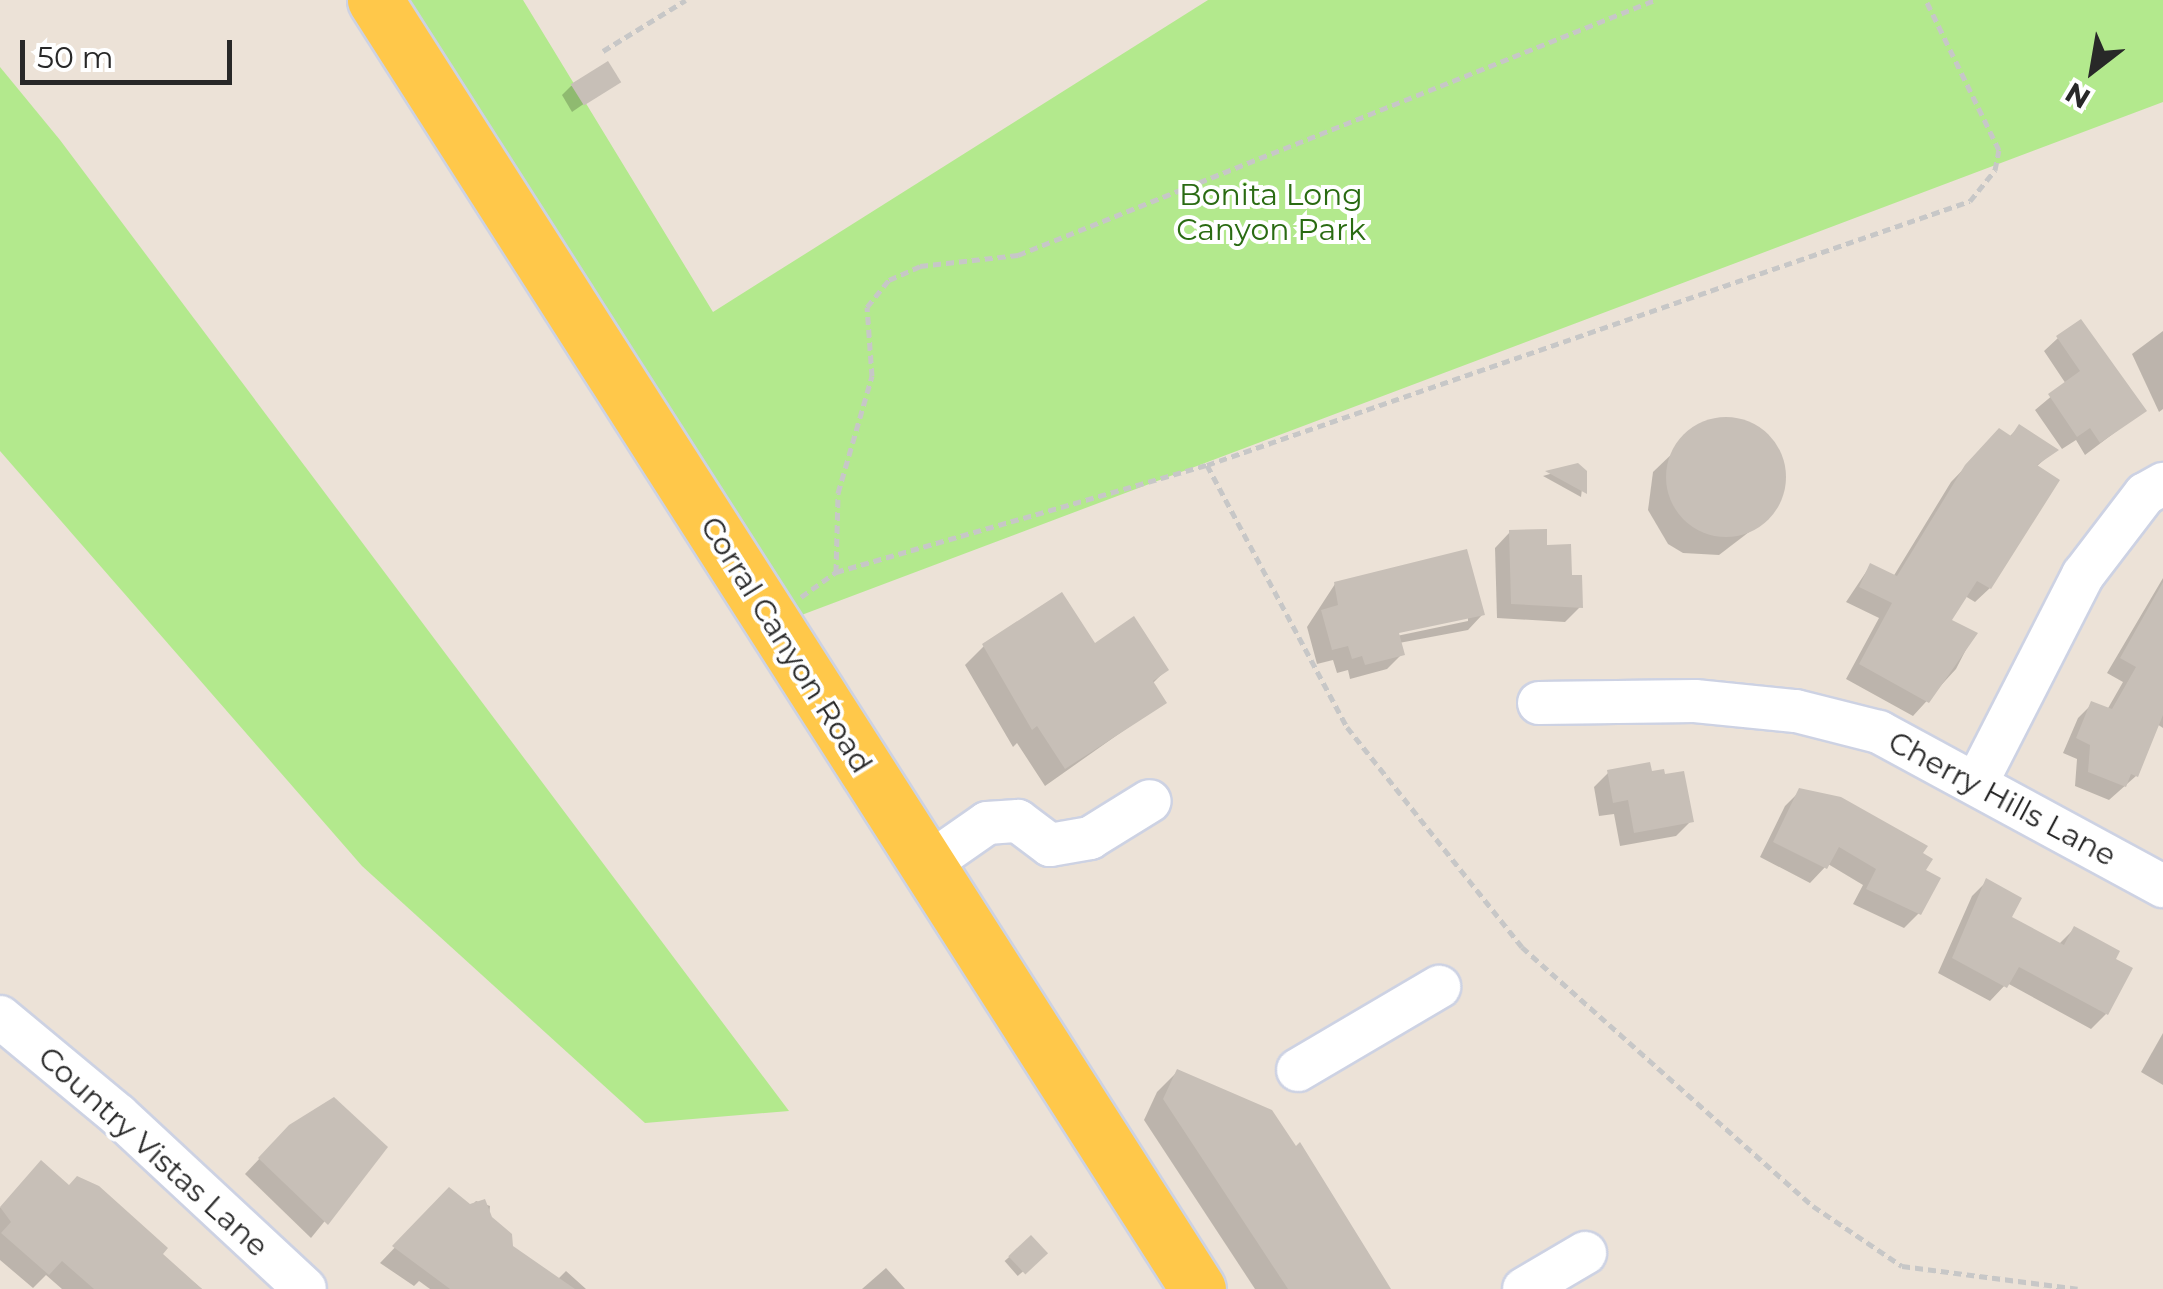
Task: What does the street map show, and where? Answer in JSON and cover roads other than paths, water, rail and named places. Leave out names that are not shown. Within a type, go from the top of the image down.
[{"type":"main road","name":"Corral Canyon Road","points":[[375,0],[770,618],[924,867],[1198,1289]]},
{"type":"street","points":[[1976,782],[2083,575],[2146,494],[2163,484]]},
{"type":"street","name":"Cherry Hills Lane","points":[[1539,703],[1695,701],[1796,712],[1879,732],[2163,886]]},
{"type":"street","points":[[924,867],[987,823],[1018,821],[1050,845],[1090,838],[1150,801]]},
{"type":"street","points":[[1298,1070],[1439,987]]},
{"type":"street","name":"Country Vistas Lane","points":[[0,1017],[118,1116],[305,1289]]},
{"type":"street","points":[[1524,1289],[1586,1253]]},
{"type":"park label","name":"Bonita Long Canyon Park","points":[[1271,212]]}]
